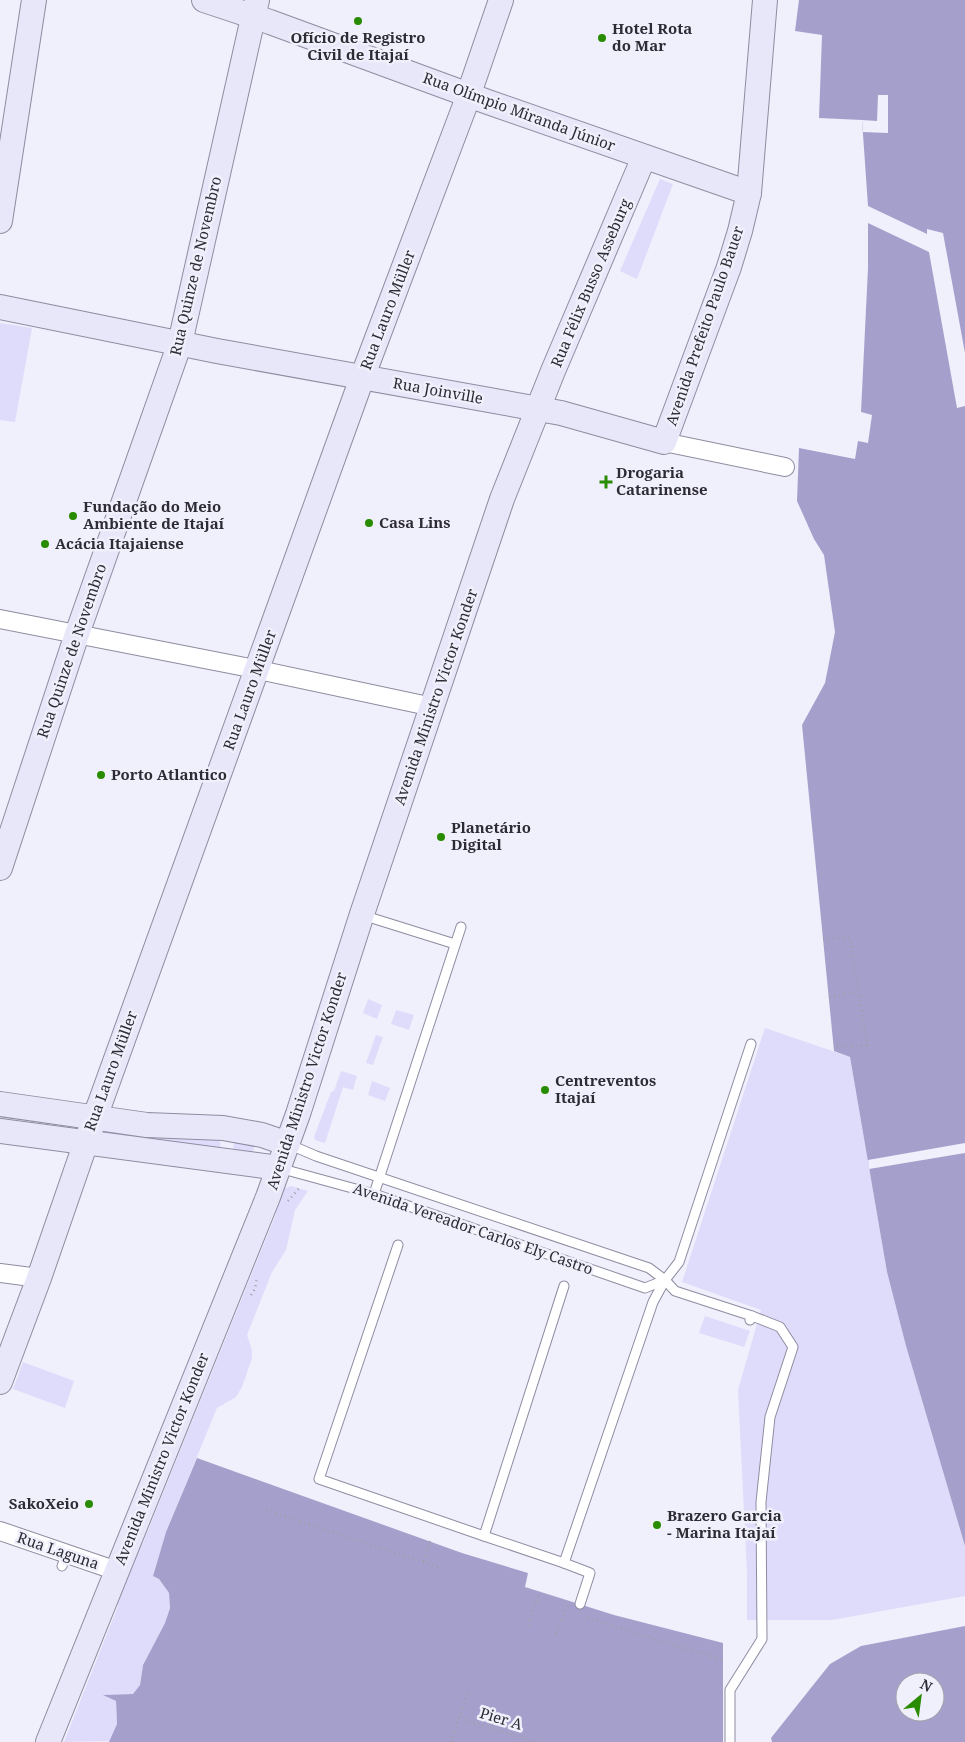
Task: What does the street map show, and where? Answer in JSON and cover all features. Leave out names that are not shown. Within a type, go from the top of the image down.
[{"type":"main road","points":[[0,221],[34,0]]},
{"type":"main road","name":"Rua Olímpio Miranda Júnior","points":[[204,0],[255,8],[469,95],[749,193]]},
{"type":"main road","name":"Rua Lauro Müller","points":[[0,1382],[362,378],[469,95],[501,0]]},
{"type":"main road","name":"Avenida Prefeito Paulo Bauer","points":[[664,442],[729,267],[749,193],[765,0]]},
{"type":"main road","name":"Rua Quinze de Novembro","points":[[0,868],[77,634],[180,344],[255,8]]},
{"type":"main road","name":"Rua Félix Busso Asseburg","points":[[538,409],[644,157]]},
{"type":"main road","name":"Rua Joinville","points":[[0,307],[180,344],[561,413],[664,442]]},
{"type":"main road","name":"Avenida Ministro Victor Konder","points":[[48,1742],[288,1144],[362,914],[502,499],[538,409]]},
{"type":"main road","points":[[0,1104],[147,1125],[223,1128],[262,1135],[288,1144]]},
{"type":"main road","points":[[221,1160],[228,1154],[231,1144],[229,1135],[223,1128]]},
{"type":"main road","points":[[0,1131],[279,1168]]},
{"type":"street","name":"Rua Joinville","points":[[664,442],[785,467]]},
{"type":"street","points":[[0,619],[257,670],[433,708]]},
{"type":"street","points":[[0,1273],[39,1278]]},
{"type":"street","name":"Rua Laguna","points":[[0,1530],[68,1561],[117,1571]]},
{"type":"lane","points":[[362,914],[455,944]]},
{"type":"lane","points":[[374,1194],[461,927]]},
{"type":"lane","points":[[564,1564],[653,1302],[665,1280],[679,1262],[751,1044]]},
{"type":"lane","name":"Avenida Vereador Carlos Ely Castro","points":[[288,1144],[379,1178],[649,1268],[675,1290],[780,1327],[792,1347],[770,1417],[761,1502],[762,1639],[730,1690],[730,1742]]},
{"type":"lane","name":"Avenida Vereador Carlos Ely Castro","points":[[279,1168],[374,1194],[645,1288],[665,1280]]},
{"type":"lane","points":[[398,1245],[319,1478],[590,1573],[580,1604]]},
{"type":"lane","points":[[484,1536],[564,1286]]},
{"type":"path","points":[[823,939],[850,938],[867,1045],[834,1047]]},
{"type":"path","points":[[829,997],[858,992]]},
{"type":"path","points":[[266,1510],[442,1568]]},
{"type":"path","points":[[424,1561],[430,1541]]},
{"type":"path","points":[[528,1625],[540,1592]]},
{"type":"path","points":[[556,1634],[569,1601]]},
{"type":"path","points":[[587,1618],[722,1660]]},
{"type":"path","points":[[451,1742],[468,1691]]},
{"type":"path","name":"Pier A","points":[[459,1718],[536,1742]]},
{"type":"shaded area","points":[[799,0],[965,0],[965,1546],[906,1346],[887,1272],[850,1057],[834,1051],[802,725],[825,683],[835,632],[824,555],[814,539],[797,501],[799,448],[855,459],[858,441],[868,443],[872,415],[861,412],[868,268],[868,206],[862,120],[819,118],[822,35],[795,31]]},
{"type":"shaded area","points":[[660,179],[673,184],[637,279],[620,271]]},
{"type":"shaded area","points":[[0,323],[32,328],[15,422],[0,420]]},
{"type":"shaded area","points":[[368,999],[382,1005],[377,1019],[363,1013]]},
{"type":"shaded area","points":[[396,1010],[414,1015],[409,1030],[391,1024]]},
{"type":"shaded area","points":[[765,1028],[850,1057],[887,1272],[906,1346],[965,1546],[965,1596],[832,1620],[747,1620],[747,1573],[738,1390],[761,1310],[682,1282]]},
{"type":"shaded area","points":[[376,1035],[383,1037],[373,1065],[366,1063]]},
{"type":"shaded area","points":[[341,1071],[357,1076],[353,1090],[343,1087],[325,1143],[315,1140],[314,1137]]},
{"type":"shaded area","points":[[372,1081],[390,1088],[385,1101],[368,1095]]},
{"type":"shaded area","points":[[105,1129],[216,1136],[220,1142],[220,1149],[104,1133]]},
{"type":"shaded area","points":[[234,1141],[254,1143],[253,1157],[233,1153]]},
{"type":"shaded area","points":[[291,1186],[308,1191],[295,1210],[286,1250],[272,1272],[247,1335],[252,1350],[252,1358],[242,1387],[236,1397],[217,1408],[166,1532],[153,1576],[159,1579],[169,1593],[170,1608],[165,1623],[143,1665],[140,1685],[133,1694],[104,1695],[116,1701],[117,1724],[111,1741],[64,1742],[118,1606],[115,1601],[136,1548],[142,1545],[276,1214],[273,1207],[283,1189]]},
{"type":"shaded area","points":[[705,1316],[750,1331],[744,1347],[699,1333]]},
{"type":"shaded area","points":[[23,1362],[74,1381],[65,1408],[13,1389]]},
{"type":"shaded area","points":[[197,1458],[462,1553],[528,1573],[525,1587],[614,1615],[723,1643],[723,1742],[109,1742],[117,1724],[116,1701],[103,1695],[133,1694],[140,1685],[143,1665],[165,1623],[170,1608],[169,1593],[159,1579],[153,1576],[166,1532]]},
{"type":"shaded area","points":[[965,1626],[965,1742],[772,1742],[771,1738],[830,1664],[861,1646]]},
{"type":"pier","points":[[878,95],[888,95],[888,133],[863,132],[862,120],[877,121]]},
{"type":"pier","points":[[868,206],[927,234],[927,229],[943,233],[965,353],[965,406],[957,408],[929,252],[868,223]]},
{"type":"pier","points":[[965,1143],[965,1153],[869,1169],[868,1160]]},
{"type":"pier","points":[[723,1643],[725,1643],[725,1742],[723,1742]]},
{"type":"place","name":"Ofício de Registro Civil de Itajaí","points":[[358,21]]},
{"type":"place","name":"Hotel Rota do Mar","points":[[602,38]]},
{"type":"place","name":"Drogaria Catarinense","points":[[606,482]]},
{"type":"place","name":"Fundação do Meio Ambiente de Itajaí","points":[[73,516]]},
{"type":"place","name":"Casa Lins","points":[[369,523]]},
{"type":"place","name":"Acácia Itajaiense","points":[[45,544]]},
{"type":"place","name":"Porto Atlantico","points":[[101,775]]},
{"type":"place","name":"Planetário Digital","points":[[441,837]]},
{"type":"place","name":"Centreventos Itajaí","points":[[545,1090]]},
{"type":"place","name":"SakoXeio","points":[[89,1504]]},
{"type":"place","name":"Brazero Garcia - Marina Itajaí","points":[[657,1525]]}]
